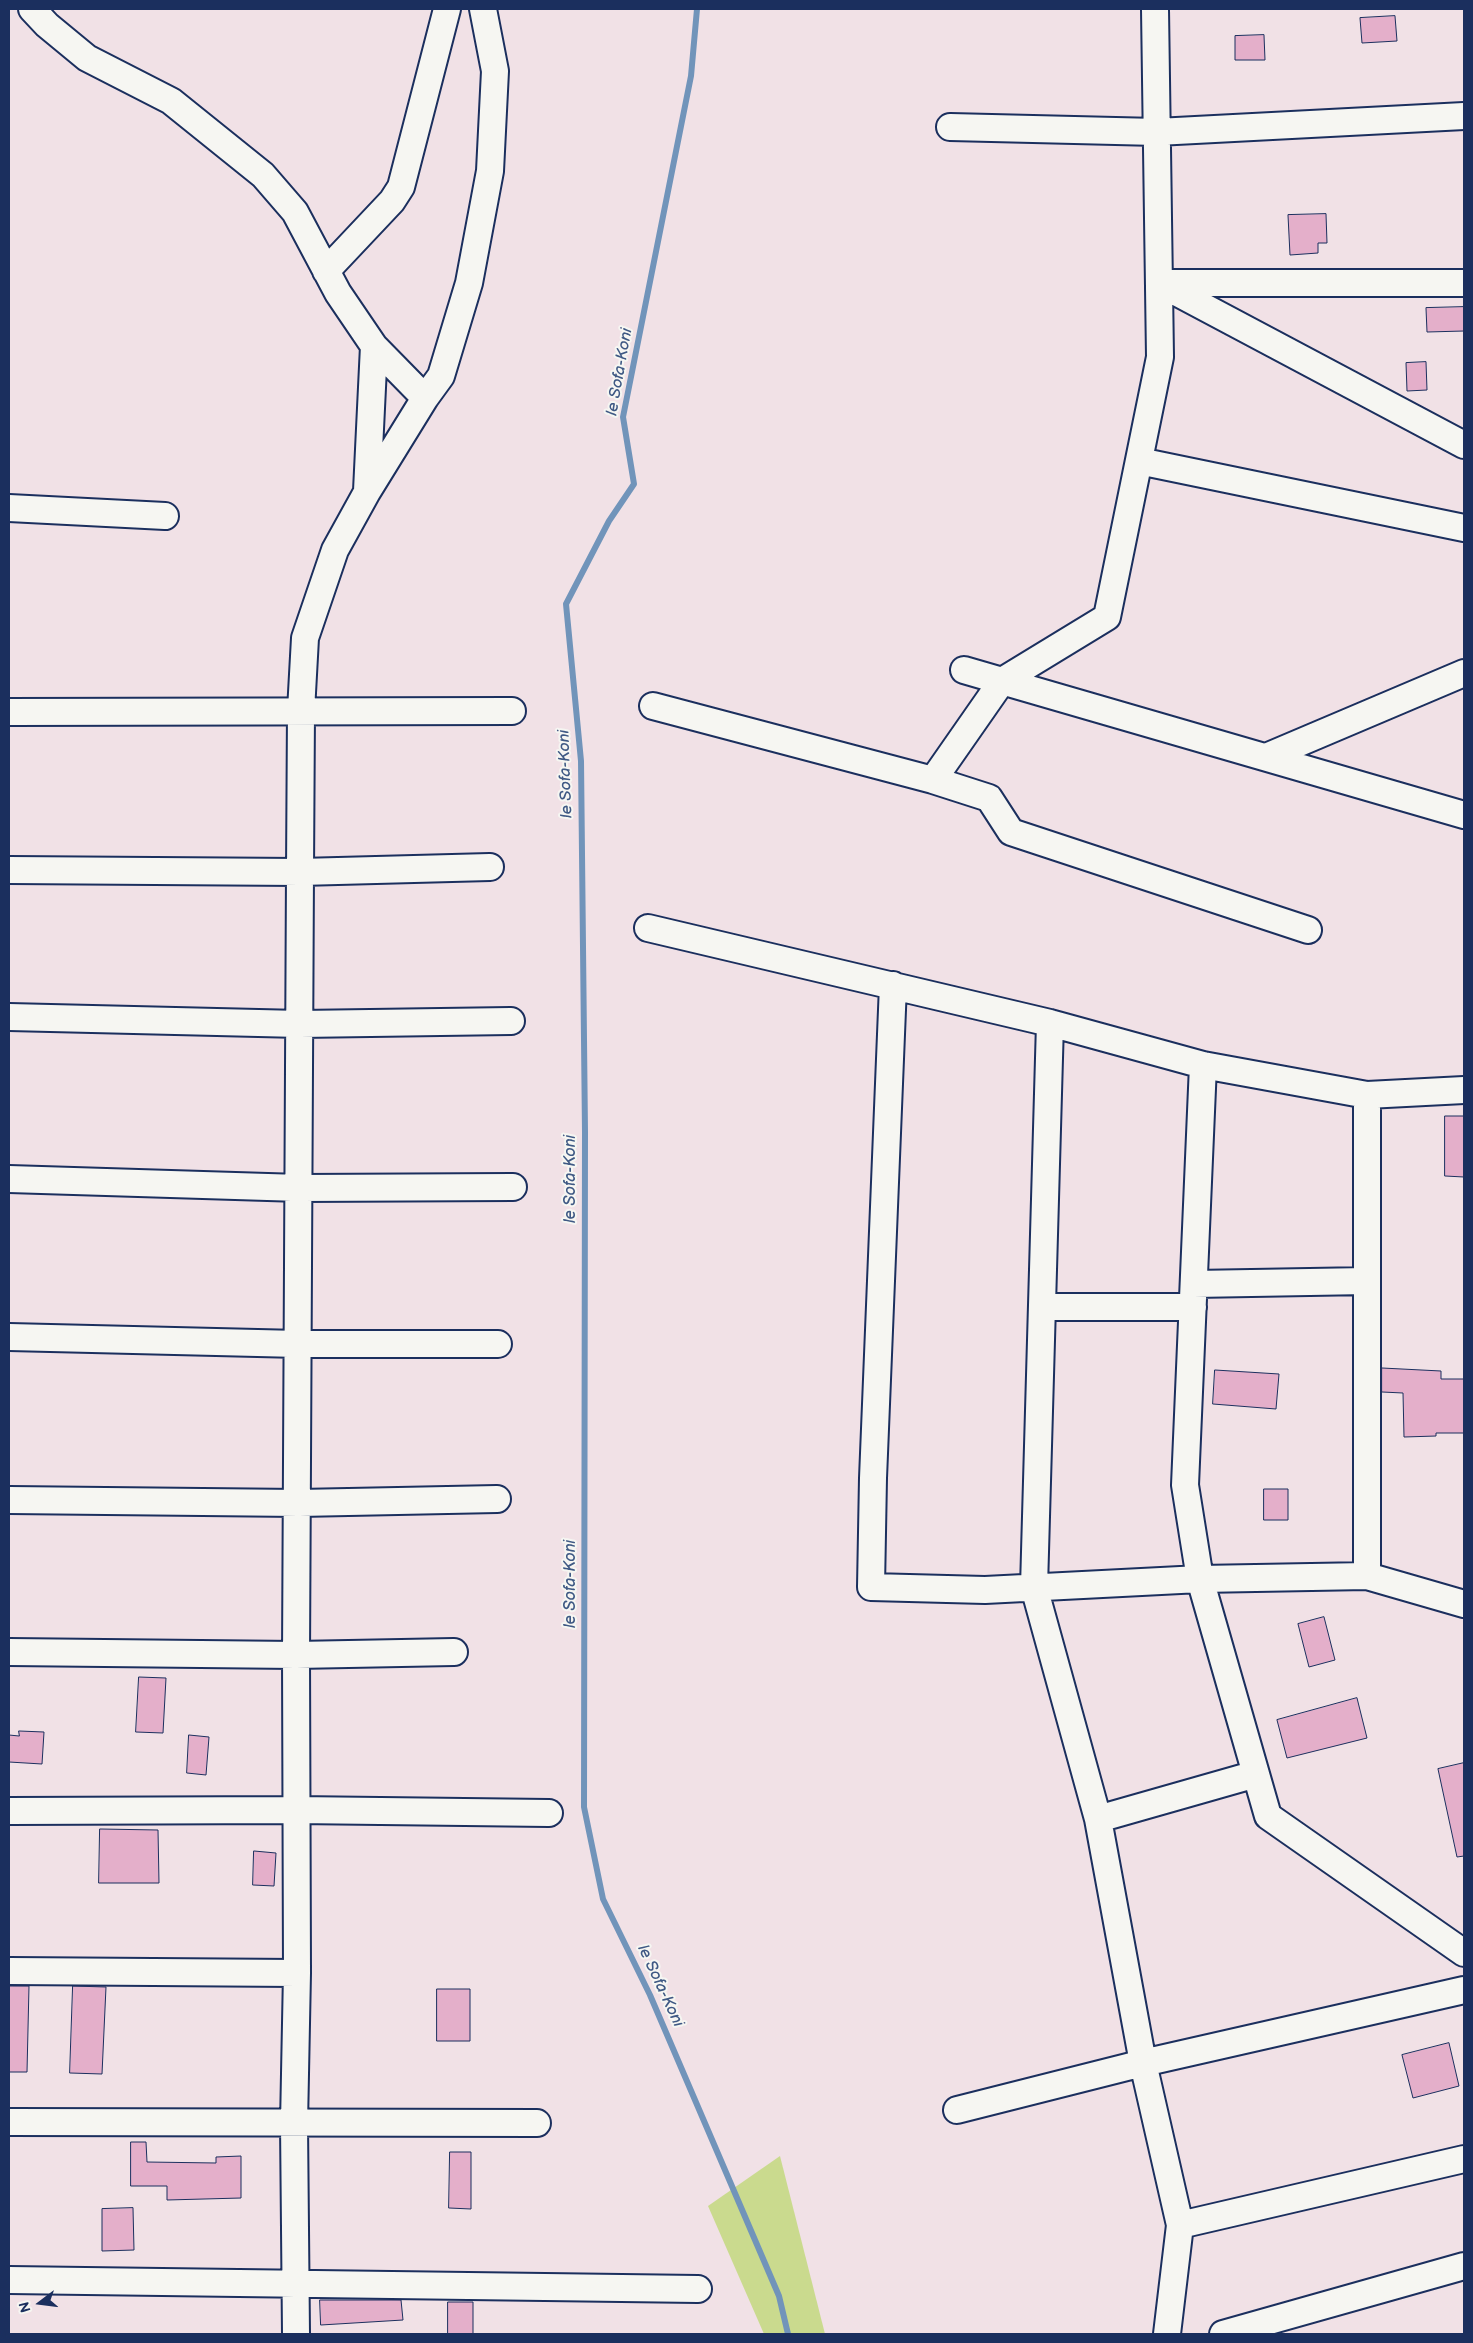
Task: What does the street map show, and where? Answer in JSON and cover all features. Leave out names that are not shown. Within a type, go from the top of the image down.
[{"type":"street","points":[[32,9],[47,25],[87,58],[171,101],[263,175],[295,212],[326,272],[374,346],[425,398]]},
{"type":"street","points":[[326,272],[392,201],[401,187],[447,9]]},
{"type":"street","points":[[296,2334],[294,2124],[297,1973],[296,1655],[300,1188],[300,872],[301,711],[305,638],[335,550],[367,492],[425,398],[441,376],[469,283],[490,172],[495,71],[482,9]]},
{"type":"street","points":[[933,780],[1002,681],[1107,617],[1160,357],[1155,9]]},
{"type":"street","points":[[950,127],[1157,132],[1464,116]]},
{"type":"street","points":[[1159,283],[1464,283]]},
{"type":"street","points":[[1159,283],[1464,445]]},
{"type":"street","points":[[367,492],[374,346]]},
{"type":"street","points":[[1138,462],[1464,528]]},
{"type":"street","points":[[9,508],[165,516]]},
{"type":"street","points":[[964,670],[1464,814]]},
{"type":"street","points":[[1266,757],[1464,673]]},
{"type":"street","points":[[653,706],[933,780],[989,798],[1011,832],[1308,930]]},
{"type":"street","points":[[9,712],[512,711]]},
{"type":"street","points":[[9,870],[300,872],[490,866]]},
{"type":"street","points":[[648,928],[1050,1023],[1204,1065],[1366,1095],[1464,1090]]},
{"type":"street","points":[[893,985],[873,1478],[871,1587],[985,1590],[1200,1579],[1367,1576],[1464,1604]]},
{"type":"street","points":[[9,1018],[300,1024],[511,1021]]},
{"type":"street","points":[[1050,1023],[1034,1587],[1098,1819],[1143,2063],[1180,2225],[1167,2334]]},
{"type":"street","points":[[1204,1065],[1186,1486],[1200,1579],[1268,1816],[1464,1953]]},
{"type":"street","points":[[1366,1095],[1367,1576]]},
{"type":"street","points":[[9,1179],[300,1188],[514,1187]]},
{"type":"street","points":[[1042,1307],[1367,1281]]},
{"type":"street","points":[[9,1337],[299,1344],[498,1344]]},
{"type":"street","points":[[9,1500],[298,1503],[497,1499]]},
{"type":"street","points":[[9,1652],[296,1655],[454,1652]]},
{"type":"street","points":[[1098,1819],[1256,1774]]},
{"type":"street","points":[[9,1811],[296,1810],[549,1813]]},
{"type":"street","points":[[9,1971],[297,1973]]},
{"type":"street","points":[[957,2110],[1143,2063],[1464,1990]]},
{"type":"street","points":[[9,2122],[537,2123]]},
{"type":"street","points":[[1180,2225],[1464,2159]]},
{"type":"street","points":[[1223,2334],[1464,2266]]},
{"type":"street","points":[[9,2280],[698,2290]]},
{"type":"green space","points":[[780,2156],[825,2334],[764,2334],[708,2206]]},
{"type":"building","points":[[1395,16],[1397,41],[1362,43],[1360,18]]},
{"type":"building","points":[[1264,35],[1265,60],[1235,60],[1235,36]]},
{"type":"building","points":[[1326,214],[1327,243],[1318,243],[1318,253],[1290,255],[1288,215]]},
{"type":"building","points":[[1464,307],[1464,331],[1427,332],[1426,308]]},
{"type":"building","points":[[1426,362],[1427,390],[1407,391],[1406,363]]},
{"type":"building","points":[[1445,1116],[1464,1116],[1464,1177],[1445,1176]]},
{"type":"building","points":[[1382,1368],[1441,1371],[1441,1379],[1464,1379],[1464,1433],[1436,1433],[1436,1436],[1404,1437],[1403,1393],[1382,1392]]},
{"type":"building","points":[[1215,1370],[1279,1374],[1276,1409],[1213,1404]]},
{"type":"building","points":[[1264,1489],[1288,1489],[1288,1520],[1264,1520]]},
{"type":"building","points":[[1324,1617],[1335,1660],[1309,1667],[1298,1624]]},
{"type":"building","points":[[139,1677],[166,1678],[163,1733],[136,1732]]},
{"type":"building","points":[[1357,1698],[1367,1738],[1287,1758],[1277,1720]]},
{"type":"building","points":[[19,1731],[44,1732],[42,1764],[9,1762],[9,1735],[19,1736]]},
{"type":"building","points":[[189,1735],[209,1737],[206,1775],[187,1773]]},
{"type":"building","points":[[1464,1763],[1464,1856],[1457,1857],[1438,1769]]},
{"type":"building","points":[[100,1829],[158,1830],[159,1883],[99,1883]]},
{"type":"building","points":[[254,1851],[276,1853],[274,1886],[253,1885]]},
{"type":"building","points":[[9,1986],[29,1986],[27,2072],[9,2072]]},
{"type":"building","points":[[73,1986],[106,1987],[102,2074],[70,2073]]},
{"type":"building","points":[[437,1989],[470,1989],[470,2041],[437,2041]]},
{"type":"building","points":[[1449,2043],[1459,2086],[1413,2098],[1402,2055]]},
{"type":"building","points":[[131,2142],[146,2142],[147,2162],[216,2163],[216,2157],[241,2156],[241,2198],[167,2200],[167,2186],[131,2186]]},
{"type":"building","points":[[450,2152],[471,2152],[471,2209],[449,2208]]},
{"type":"building","points":[[133,2208],[134,2250],[102,2251],[102,2209]]},
{"type":"building","points":[[320,2300],[401,2300],[403,2320],[321,2325]]},
{"type":"building","points":[[448,2302],[473,2302],[473,2334],[448,2334]]},
{"type":"waterway","name":"le Sofa-Koni","points":[[697,9],[691,76],[623,417],[634,484],[609,521],[566,604],[581,761],[585,1132],[584,1807],[603,1899],[650,1995],[779,2296],[788,2334]]}]
